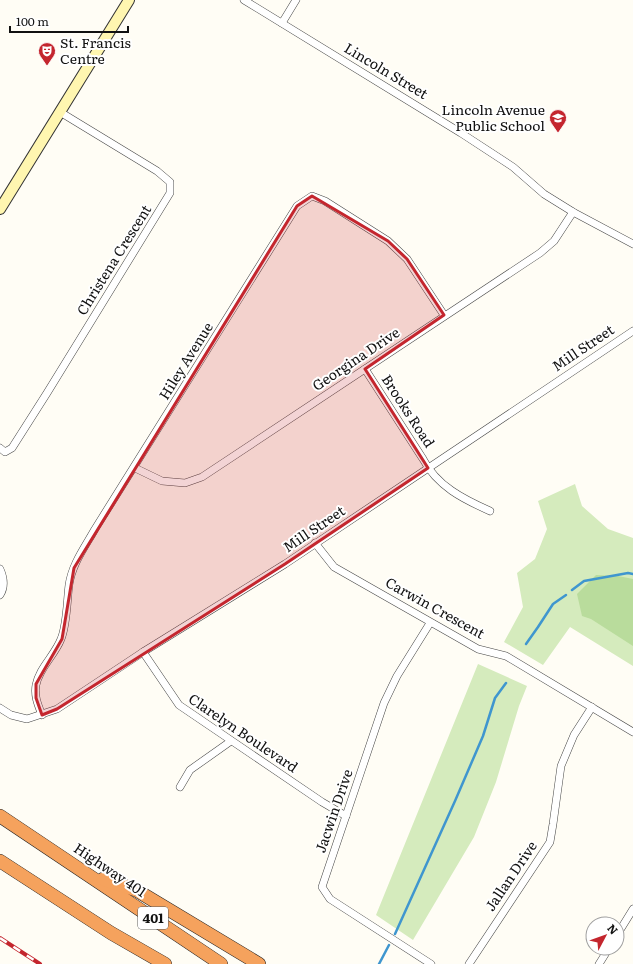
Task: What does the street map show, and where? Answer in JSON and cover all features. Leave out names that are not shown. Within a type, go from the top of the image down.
[{"type":"highway","name":"Highway 401","points":[[0,816],[222,964]]},
{"type":"highway","name":"401","points":[[0,861],[111,933],[165,964]]},
{"type":"highway","points":[[84,872],[136,890],[259,964]]},
{"type":"highway","points":[[111,933],[148,964]]},
{"type":"main road","points":[[0,209],[129,0]]},
{"type":"street","name":"Lincoln Street","points":[[244,0],[517,169],[544,194],[573,212],[633,244]]},
{"type":"street","points":[[282,23],[296,0]]},
{"type":"street","name":"Christena Crescent","points":[[0,448],[5,452],[12,448],[170,193],[170,182],[157,171],[60,112]]},
{"type":"street","name":"Hiley Avenue","points":[[42,715],[36,698],[36,684],[42,671],[62,639],[70,584],[74,568],[95,530],[297,206],[312,196],[325,201],[388,241],[407,259],[444,316]]},
{"type":"street","name":"Georgina Drive","points":[[135,468],[162,481],[185,483],[202,477],[540,253],[554,240],[573,212]]},
{"type":"street","name":"Mill Street","points":[[0,708],[11,715],[28,718],[42,715],[57,709],[143,652],[285,564],[633,331]]},
{"type":"street","name":"Brooks Road","points":[[365,369],[428,468],[438,481],[468,501],[490,511]]},
{"type":"street","name":"Carwin Crescent","points":[[315,543],[334,567],[478,649],[506,656],[633,732]]},
{"type":"street","points":[[0,569],[4,577],[2,592],[0,595]]},
{"type":"street","name":"Jacwin Drive","points":[[430,623],[397,676],[384,703],[322,887],[330,899],[431,964]]},
{"type":"street","name":"Clarelyn Boulevard","points":[[143,652],[179,705],[322,802],[346,816]]},
{"type":"street","name":"Jallan Drive","points":[[469,964],[550,842],[561,766],[574,735],[592,707]]},
{"type":"street","points":[[180,787],[190,770],[231,741]]},
{"type":"street","points":[[625,922],[633,909]]},
{"type":"highlighted area","points":[[312,196],[388,241],[407,259],[444,315],[365,369],[428,468],[285,564],[57,709],[42,715],[36,698],[36,684],[62,639],[74,568],[297,206]]},
{"type":"green space","points":[[575,484],[582,506],[608,529],[633,538],[633,666],[570,627],[543,665],[504,642],[523,607],[517,573],[535,559],[547,529],[538,501]]},
{"type":"green space","points":[[596,575],[618,576],[633,579],[633,646],[591,619],[582,616],[577,594]]},
{"type":"green space","points":[[478,664],[527,686],[519,706],[496,782],[474,837],[413,940],[376,915]]},
{"type":"waterway","points":[[572,590],[584,581],[628,573],[633,574]]},
{"type":"waterway","points":[[526,644],[553,604],[566,595]]},
{"type":"waterway","points":[[395,934],[483,736],[495,698],[506,683]]},
{"type":"waterway","points":[[379,964],[389,945]]},
{"type":"railway","points":[[0,938],[40,964]]},
{"type":"place","name":"St. Francis Centre","points":[[47,66]]},
{"type":"place","name":"Lincoln Avenue Public School","points":[[558,133]]}]
